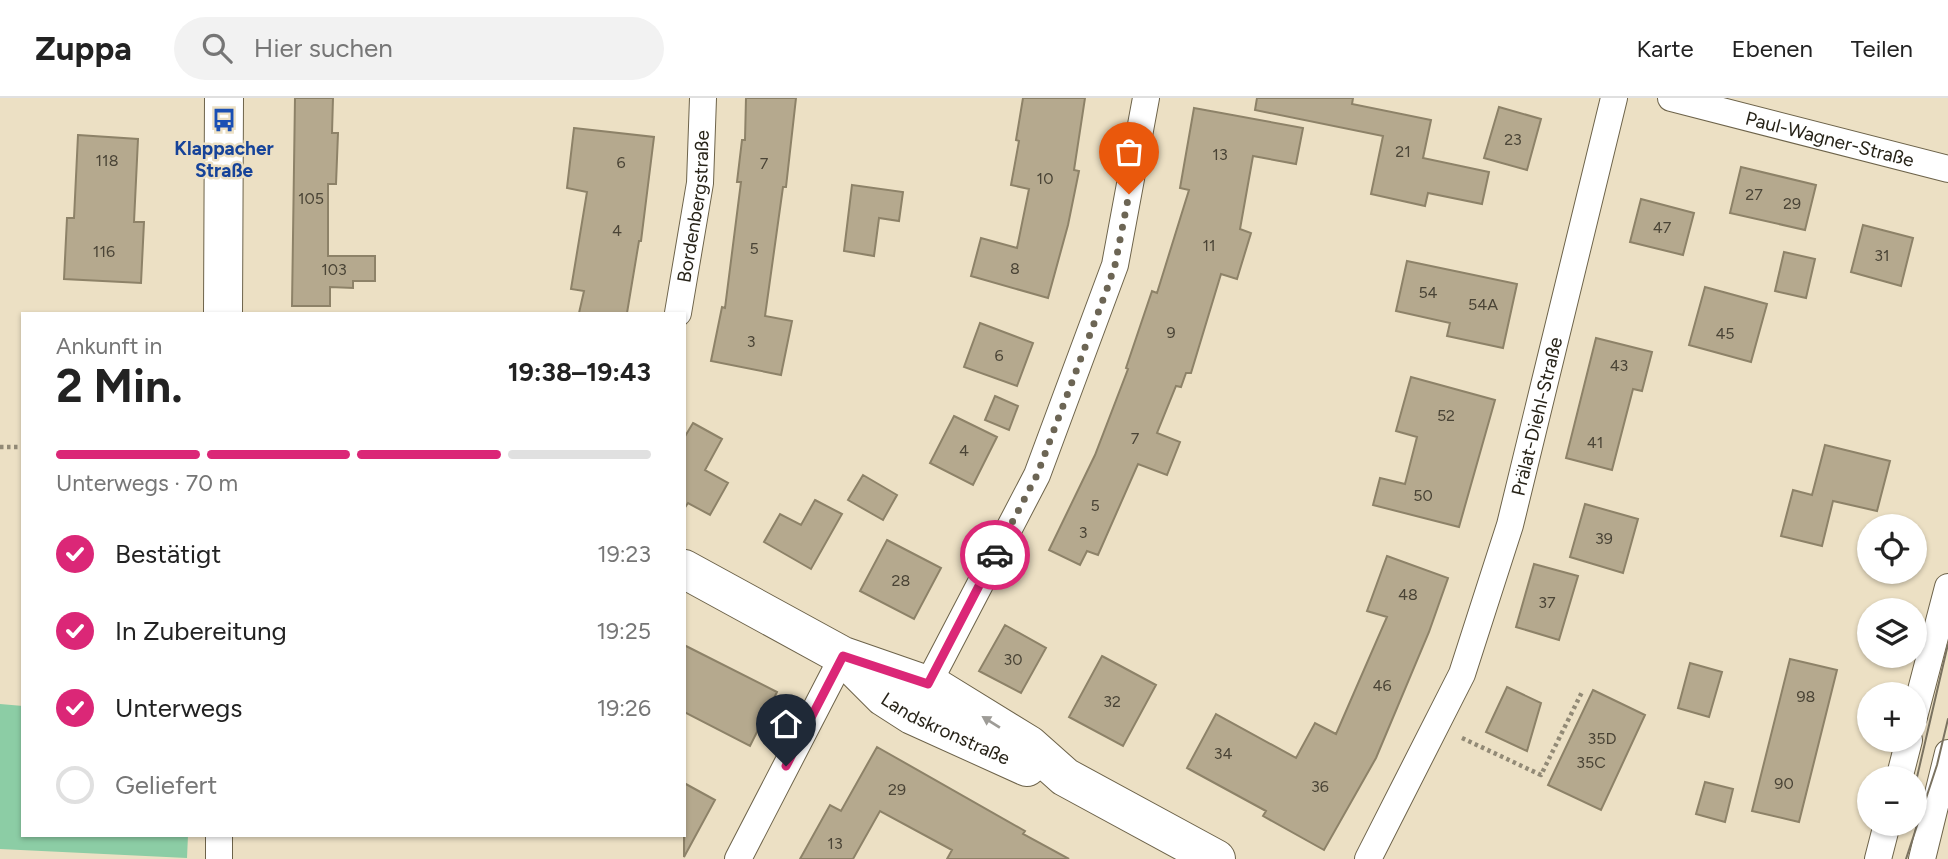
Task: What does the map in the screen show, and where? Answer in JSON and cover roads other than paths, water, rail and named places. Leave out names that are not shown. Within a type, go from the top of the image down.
[{"type":"main road","points":[[223,312],[224,98]]},
{"type":"main road","name":"Landskronstraße","points":[[686,570],[843,656],[928,684],[1029,745],[1065,777],[1216,859]]},
{"type":"main road","name":"Landskronstraße","points":[[843,656],[884,697],[912,715],[1020,765],[1065,777]]},
{"type":"street","name":"Bordenbergstraße","points":[[678,312],[700,183],[703,98]]},
{"type":"street","points":[[928,684],[1037,475],[1106,290],[1115,265],[1146,98]]},
{"type":"street","name":"Prälat-Diehl-Straße","points":[[1368,859],[1462,674],[1510,526],[1614,98]]},
{"type":"street","name":"Paul-Wagner-Straße","points":[[1671,98],[1948,169]]},
{"type":"street","points":[[1923,682],[1948,587]]},
{"type":"street","points":[[738,859],[843,656]]},
{"type":"street","points":[[1922,859],[1948,753]]},
{"type":"street","points":[[1878,859],[1884,836]]},
{"type":"street","points":[[219,837],[219,859]]},
{"type":"tram line","points":[[1920,766],[1948,644]]},
{"type":"tram line","points":[[1906,859],[1937,765],[1948,719]]},
{"type":"place","name":"Klappacher Straße","points":[[224,120]]}]
